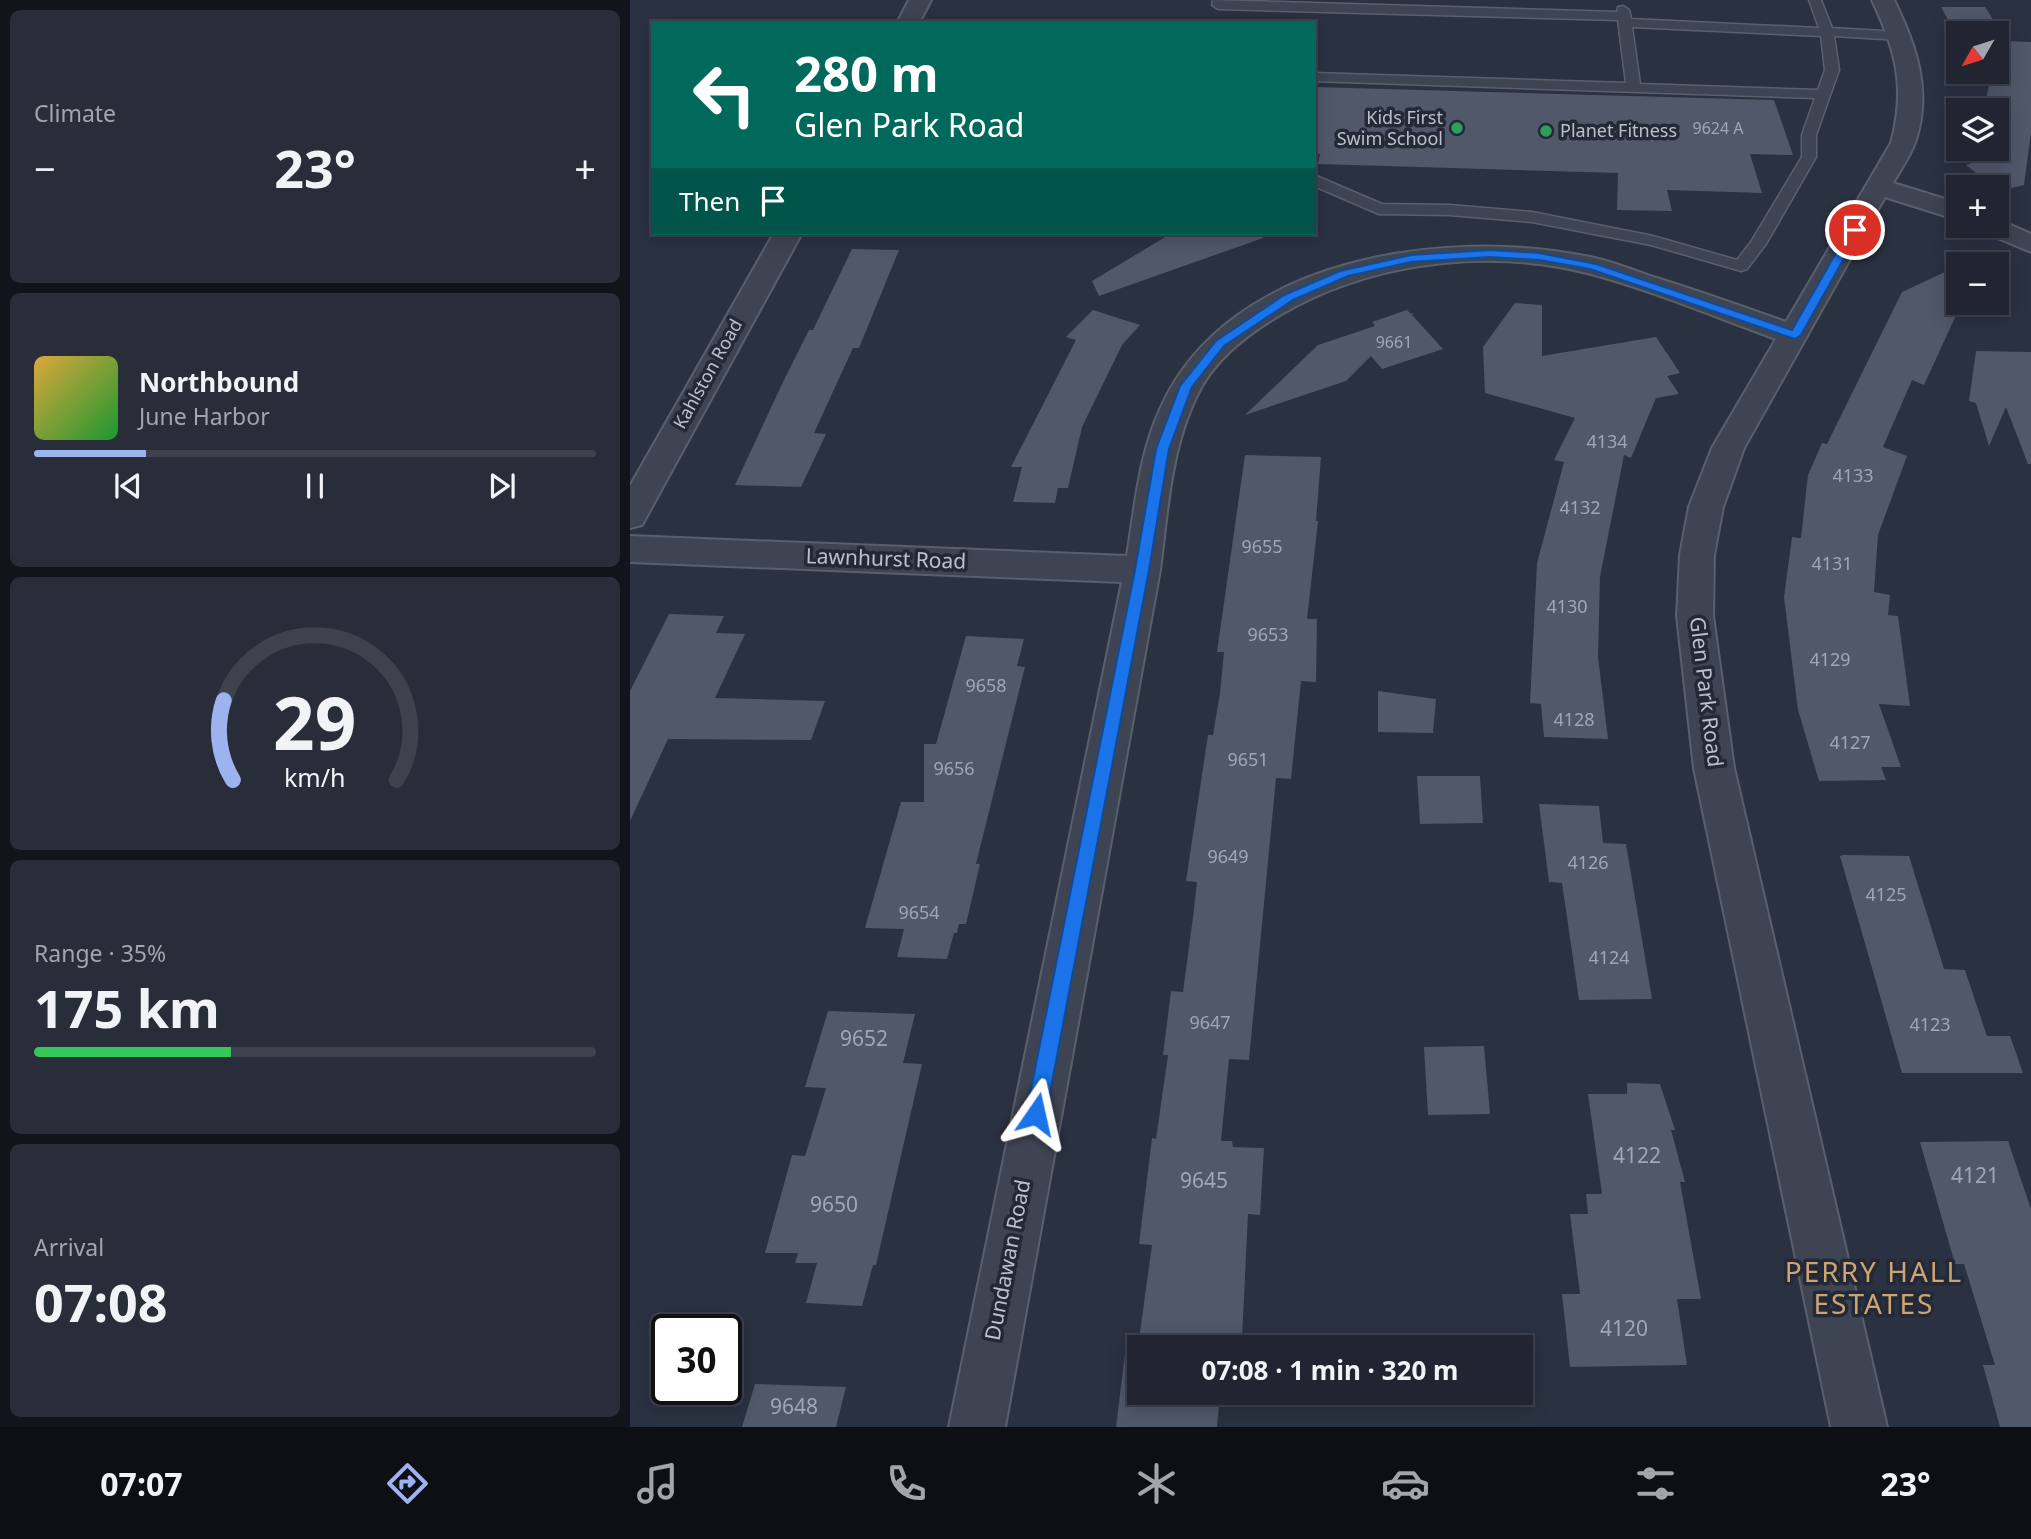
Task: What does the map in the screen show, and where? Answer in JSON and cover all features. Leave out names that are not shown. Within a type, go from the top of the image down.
[{"type":"street","points":[[909,21],[920,0]]},
{"type":"street","name":"Glen Park Road","points":[[1859,1427],[1714,768],[1695,616],[1698,555],[1706,507],[1728,448],[1879,187],[1903,143],[1912,116],[1909,60],[1883,0]]},
{"type":"street","points":[[1879,187],[1946,208]]},
{"type":"street","points":[[2009,234],[2031,244]]},
{"type":"street","name":"Kahlston Road","points":[[630,516],[787,235]]},
{"type":"street","name":"Dundawan Road","points":[[977,1427],[1142,570],[1162,449],[1186,386],[1201,365],[1220,343],[1246,323],[1289,298],[1344,273],[1411,258],[1490,253],[1539,257],[1592,266],[1795,335]]},
{"type":"street","name":"Lawnhurst Road","points":[[630,549],[1142,570]]},
{"type":"lane","points":[[1219,0],[1217,5],[1624,20],[1899,36]]},
{"type":"lane","points":[[1621,0],[1634,89]]},
{"type":"lane","points":[[1316,181],[1378,209],[1532,217],[1653,241],[1741,266],[1758,244],[1810,157],[1809,135],[1832,70],[1827,32],[1815,0]]},
{"type":"lane","points":[[1316,77],[1823,94]]},
{"type":"building","points":[[1941,7],[1985,7],[1994,21],[1949,21]]},
{"type":"building","points":[[2009,41],[2031,42],[2031,132],[2024,185],[2009,189],[2009,175],[1979,175],[1966,165],[1975,161],[2009,161],[2009,98],[1986,98],[1989,84],[2009,84]]},
{"type":"building","points":[[1316,87],[1774,100],[1793,155],[1750,154],[1762,193],[1667,190],[1672,211],[1617,210],[1618,173],[1318,164],[1320,154],[1316,154]]},
{"type":"building","points":[[1169,235],[1262,235],[1263,238],[1099,296],[1092,281]]},
{"type":"building","points":[[852,249],[899,250],[859,348],[853,348],[814,433],[826,434],[801,487],[735,485],[782,384],[809,330],[813,330]]},
{"type":"building","points":[[1946,272],[1946,315],[1956,315],[1924,385],[1912,380],[1883,447],[1907,456],[1878,535],[1874,592],[1890,595],[1888,615],[1898,616],[1910,706],[1879,704],[1901,767],[1881,767],[1886,780],[1819,781],[1798,710],[1784,597],[1792,537],[1801,538],[1808,475],[1822,443],[1827,444],[1902,292]]},
{"type":"building","points":[[1515,303],[1542,305],[1542,356],[1656,337],[1680,373],[1667,376],[1679,394],[1656,398],[1631,458],[1624,455],[1600,577],[1598,657],[1608,739],[1544,737],[1541,704],[1530,703],[1537,563],[1564,462],[1554,460],[1575,418],[1485,393],[1483,347]]},
{"type":"building","points":[[1093,310],[1140,325],[1122,345],[1082,427],[1068,488],[1058,488],[1055,503],[1013,502],[1022,467],[1011,467],[1076,340],[1066,337]]},
{"type":"building","points":[[1407,310],[1411,314],[1414,313],[1412,315],[1443,349],[1382,369],[1371,356],[1346,381],[1245,415],[1318,345],[1375,326],[1372,322]]},
{"type":"building","points":[[1976,351],[2031,352],[2031,464],[2028,464],[2006,407],[1989,446],[1976,403],[1969,401]]},
{"type":"building","points":[[1245,455],[1321,457],[1318,521],[1307,619],[1317,619],[1316,682],[1301,681],[1291,779],[1276,778],[1249,1060],[1229,1059],[1221,1141],[1232,1141],[1233,1147],[1264,1148],[1260,1215],[1248,1214],[1242,1335],[1140,1335],[1152,1245],[1139,1244],[1152,1138],[1156,1139],[1168,1055],[1163,1055],[1171,991],[1183,992],[1197,882],[1186,881],[1208,735],[1213,735],[1220,693],[1224,652],[1217,652]]},
{"type":"building","points":[[669,614],[724,616],[716,633],[745,634],[715,698],[825,701],[811,740],[668,739],[630,821],[630,691]]},
{"type":"building","points":[[966,636],[1024,639],[1017,666],[1025,667],[976,864],[980,864],[966,924],[959,924],[957,933],[954,933],[947,959],[897,957],[904,929],[865,928],[901,802],[924,802],[924,744],[936,744]]},
{"type":"building","points":[[1378,691],[1436,699],[1433,733],[1378,732]]},
{"type":"building","points":[[1417,776],[1480,776],[1483,823],[1420,824]]},
{"type":"building","points":[[1539,804],[1599,806],[1603,843],[1626,844],[1652,999],[1579,1000],[1562,883],[1549,882]]},
{"type":"building","points":[[1840,856],[1909,856],[1944,969],[1965,970],[1987,1036],[2010,1036],[2023,1073],[1902,1073]]},
{"type":"building","points":[[828,1011],[915,1014],[903,1063],[922,1064],[876,1265],[873,1265],[862,1306],[806,1303],[817,1263],[795,1263],[798,1253],[765,1253],[792,1155],[805,1156],[826,1088],[805,1087]]},
{"type":"building","points":[[1484,1046],[1490,1114],[1428,1115],[1424,1047]]},
{"type":"building","points":[[1627,1083],[1660,1084],[1675,1130],[1671,1130],[1685,1182],[1680,1182],[1701,1299],[1677,1299],[1687,1365],[1570,1367],[1562,1294],[1580,1294],[1570,1214],[1588,1214],[1586,1194],[1602,1194],[1588,1094],[1627,1094]]},
{"type":"building","points":[[2008,1141],[2031,1209],[2031,1427],[2000,1427],[1983,1365],[1995,1365],[1964,1264],[1955,1264],[1920,1142]]},
{"type":"building","points":[[1126,1346],[1127,1405],[1219,1405],[1217,1427],[1116,1427]]},
{"type":"building","points":[[755,1384],[846,1387],[836,1427],[742,1427]]},
{"type":"place","name":"Kids First Swim School","points":[[1457,128]]},
{"type":"place","name":"Planet Fitness","points":[[1546,131]]},
{"type":"district","name":"PERRY HALL ESTATES","points":[[1874,1288]]},
{"type":"route","points":[[1036,1114],[1142,570],[1162,449],[1186,386],[1220,343],[1246,323],[1289,298],[1344,273],[1411,258],[1490,253],[1539,257],[1592,266],[1795,335],[1855,230]]}]
